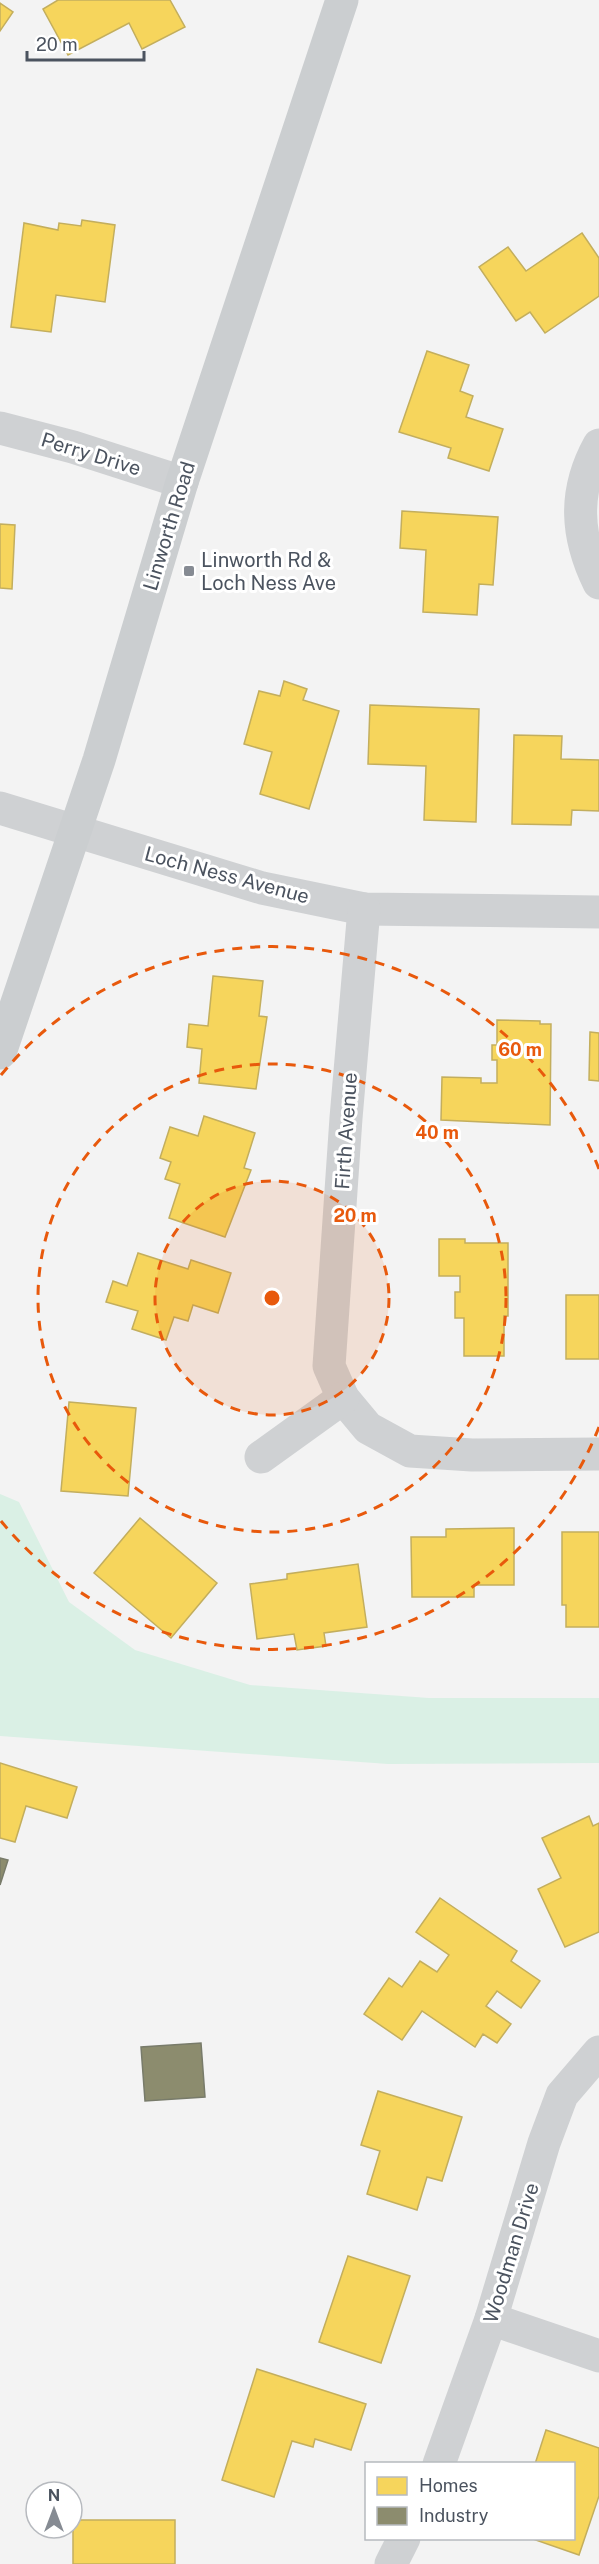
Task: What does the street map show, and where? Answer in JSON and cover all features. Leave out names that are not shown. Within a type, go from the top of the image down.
[{"type":"main road","name":"Linworth Road","points":[[0,1053],[73,830],[99,760],[182,482],[342,0]]},
{"type":"street","name":"Perry Drive","points":[[0,428],[73,447],[182,482]]},
{"type":"street","points":[[599,445],[583,485],[580,520],[585,552],[599,583]]},
{"type":"street","name":"Loch Ness Avenue","points":[[0,808],[262,888],[364,909],[599,912]]},
{"type":"street","name":"Firth Avenue","points":[[364,909],[346,1118],[329,1366],[343,1398],[368,1428],[410,1451],[472,1455],[599,1454]]},
{"type":"street","points":[[261,1458],[343,1398]]},
{"type":"street","name":"Woodman Drive","points":[[439,2462],[491,2319],[544,2143],[562,2095],[599,2052]]},
{"type":"street","points":[[491,2319],[599,2356]]},
{"type":"street","points":[[391,2564],[403,2540]]},
{"type":"green space","points":[[0,1494],[19,1502],[69,1602],[135,1650],[250,1685],[429,1698],[599,1698],[599,1763],[388,1764],[0,1736]]},
{"type":"building: Homes","points":[[58,0],[170,0],[185,27],[142,49],[129,23],[68,55],[43,9]]},
{"type":"building: Homes","points":[[0,3],[13,12],[0,31]]},
{"type":"building: Homes","points":[[82,220],[115,225],[105,302],[56,295],[51,332],[11,327],[24,223],[58,230],[59,223],[81,226]]},
{"type":"building: Homes","points":[[582,233],[599,258],[599,296],[545,333],[530,312],[516,321],[479,267],[508,247],[526,271]]},
{"type":"building: Homes","points":[[427,351],[469,365],[460,391],[473,396],[466,417],[503,429],[489,471],[448,458],[451,448],[399,432]]},
{"type":"building: Homes","points":[[402,511],[498,517],[493,585],[479,584],[477,615],[423,612],[426,550],[400,548]]},
{"type":"building: Homes","points":[[0,524],[15,525],[12,589],[0,588]]},
{"type":"building: Homes","points":[[284,681],[307,689],[303,700],[339,711],[309,809],[260,794],[272,752],[244,744],[259,691],[280,696]]},
{"type":"building: Homes","points":[[370,705],[479,709],[476,822],[424,820],[426,766],[368,764]]},
{"type":"building: Homes","points":[[514,735],[562,736],[561,759],[599,760],[599,811],[572,810],[571,825],[512,824]]},
{"type":"building: Homes","points":[[213,976],[263,981],[259,1016],[267,1017],[256,1089],[199,1083],[202,1049],[187,1047],[189,1024],[208,1026]]},
{"type":"building: Homes","points":[[497,1020],[540,1021],[540,1024],[551,1024],[550,1125],[441,1120],[442,1077],[481,1078],[481,1083],[497,1083],[497,1060],[492,1060],[492,1045],[497,1045]]},
{"type":"building: Homes","points":[[590,1032],[599,1033],[599,1081],[589,1080]]},
{"type":"building: Homes","points":[[204,1116],[255,1133],[244,1168],[251,1170],[225,1237],[169,1218],[180,1184],[165,1179],[171,1162],[160,1158],[170,1127],[198,1136]]},
{"type":"building: Homes","points":[[439,1239],[465,1239],[465,1243],[508,1243],[508,1316],[504,1316],[504,1356],[464,1356],[464,1318],[455,1318],[455,1292],[460,1292],[460,1276],[439,1276]]},
{"type":"building: Homes","points":[[138,1253],[188,1269],[191,1260],[231,1273],[218,1313],[193,1305],[188,1321],[174,1317],[166,1340],[132,1329],[138,1311],[106,1302],[113,1281],[127,1286]]},
{"type":"building: Homes","points":[[566,1295],[599,1295],[599,1359],[566,1359]]},
{"type":"building: Homes","points":[[69,1402],[136,1408],[128,1496],[61,1491]]},
{"type":"building: Homes","points":[[140,1518],[217,1583],[171,1638],[94,1573]]},
{"type":"building: Homes","points":[[514,1528],[514,1585],[474,1585],[474,1597],[412,1597],[411,1537],[446,1537],[446,1529]]},
{"type":"building: Homes","points":[[562,1532],[599,1532],[599,1627],[566,1627],[566,1605],[562,1605]]},
{"type":"building: Homes","points":[[358,1564],[367,1627],[324,1633],[326,1646],[297,1650],[294,1634],[257,1639],[250,1584],[287,1579],[287,1574]]},
{"type":"building: Homes","points":[[0,1763],[77,1787],[67,1818],[26,1806],[15,1842],[0,1838]]},
{"type":"building: Homes","points":[[589,1816],[593,1826],[599,1823],[599,1932],[565,1947],[538,1889],[561,1878],[542,1838]]},
{"type":"building: Homes","points":[[440,1898],[517,1951],[511,1961],[540,1981],[521,2008],[497,1991],[486,2006],[511,2024],[497,2043],[483,2034],[475,2047],[422,2011],[402,2040],[364,2014],[389,1978],[402,1987],[420,1961],[437,1972],[449,1955],[416,1932]]},
{"type":"building: Homes","points":[[378,2091],[462,2117],[442,2181],[427,2177],[417,2210],[367,2194],[380,2151],[361,2145]]},
{"type":"building: Homes","points":[[348,2256],[410,2276],[381,2363],[319,2342]]},
{"type":"building: Homes","points":[[257,2369],[366,2404],[351,2450],[315,2439],[313,2447],[292,2441],[274,2497],[222,2480]]},
{"type":"building: Homes","points":[[546,2430],[599,2448],[599,2496],[579,2555],[536,2540],[575,2540],[575,2462],[536,2462]]},
{"type":"building: Homes","points":[[84,2520],[175,2520],[175,2564],[73,2564],[73,2540],[84,2540]]},
{"type":"building: Industry","points":[[0,1858],[8,1860],[0,1885]]},
{"type":"building: Industry","points":[[201,2043],[205,2097],[145,2101],[141,2047]]},
{"type":"place","name":"Linworth Rd & Loch Ness Ave","points":[[189,571]]}]
